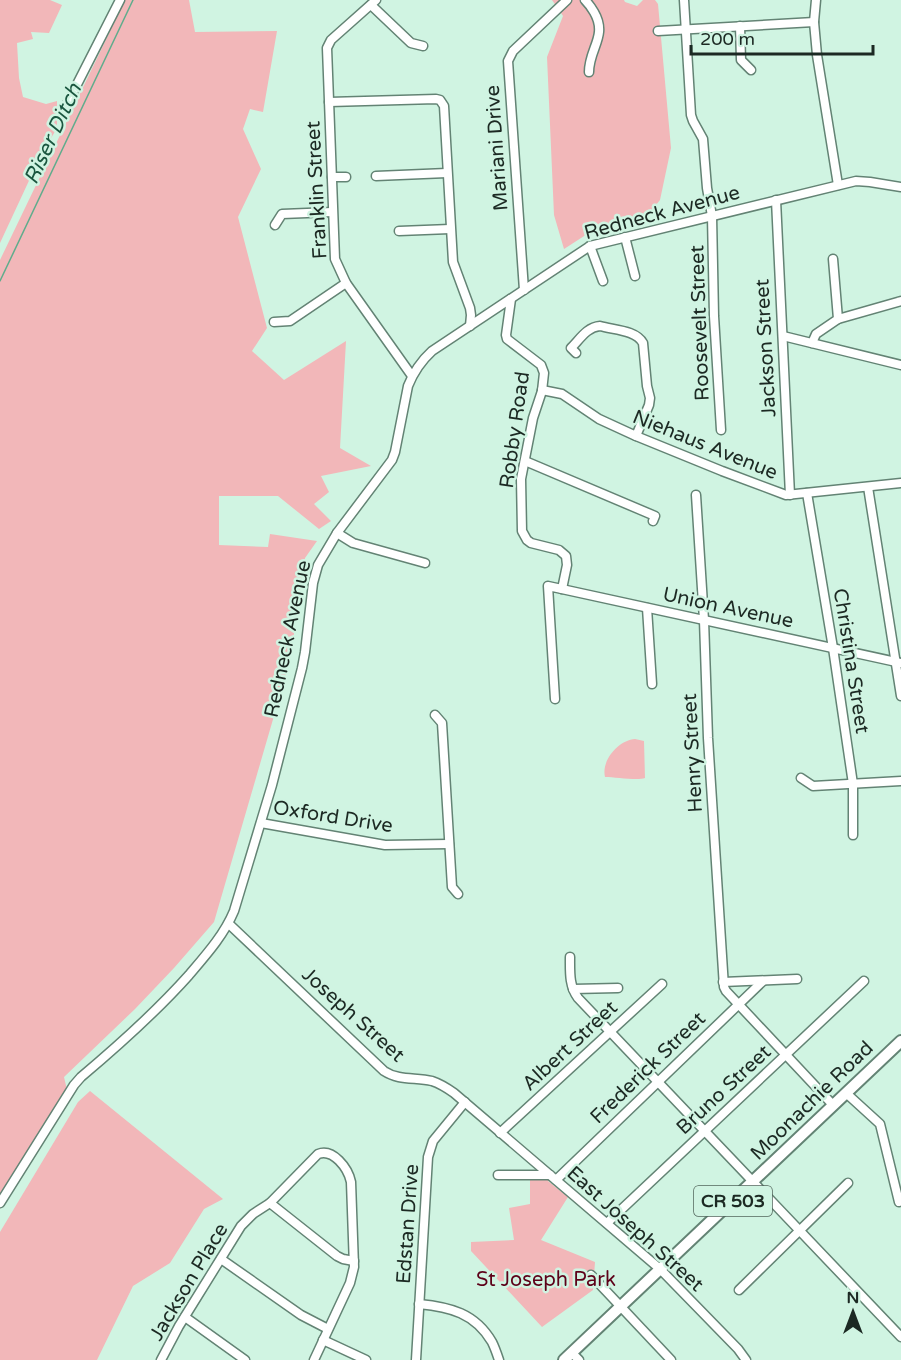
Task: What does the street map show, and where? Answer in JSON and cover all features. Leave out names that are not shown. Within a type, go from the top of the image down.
[{"type":"main road","name":"Moonachie Road","points":[[571,1358],[660,1269],[901,1041]]},
{"type":"street","points":[[67,105],[120,0]]},
{"type":"street","name":"Mariani Drive","points":[[524,290],[508,61],[513,51],[567,0]]},
{"type":"street","points":[[585,0],[598,18],[600,32],[589,61],[589,72]]},
{"type":"street","name":"Roosevelt Street","points":[[684,0],[691,115],[703,139],[712,216],[714,316],[721,430]]},
{"type":"street","points":[[816,0],[814,22],[817,55],[838,185]]},
{"type":"street","points":[[374,3],[411,43],[423,46]]},
{"type":"street","name":"Franklin Street","points":[[374,3],[327,48],[335,259],[346,283],[412,376]]},
{"type":"street","points":[[658,31],[814,22]]},
{"type":"street","points":[[740,27],[741,60],[751,70]]},
{"type":"street","points":[[329,102],[436,99],[440,100],[444,106],[453,262],[470,308],[470,326]]},
{"type":"street","points":[[376,176],[447,173]]},
{"type":"street","points":[[332,177],[346,177]]},
{"type":"street","name":"Redneck Avenue","points":[[0,1203],[74,1085],[163,1004],[200,962],[229,924],[261,823],[302,668],[315,574],[322,556],[337,533],[392,460],[408,386],[419,365],[432,351],[590,246],[856,181],[901,187]]},
{"type":"street","name":"Jackson Street","points":[[776,200],[790,495]]},
{"type":"street","points":[[275,225],[282,214],[332,212]]},
{"type":"street","points":[[399,231],[450,229]]},
{"type":"street","points":[[625,237],[635,276]]},
{"type":"street","points":[[590,246],[603,281]]},
{"type":"street","points":[[833,259],[838,319]]},
{"type":"street","points":[[274,322],[290,321],[346,283]]},
{"type":"street","name":"Robby Road","points":[[511,299],[507,339],[541,365],[544,373],[521,479],[522,531],[531,543],[559,550],[566,556],[567,565],[561,589]]},
{"type":"street","points":[[812,343],[816,334],[838,319],[901,301]]},
{"type":"street","points":[[576,353],[571,348],[595,327],[600,326],[635,334],[641,339],[650,398],[636,436]]},
{"type":"street","points":[[783,336],[901,364]]},
{"type":"street","name":"Niehaus Avenue","points":[[542,390],[562,394],[599,419],[636,436],[786,495],[901,483]]},
{"type":"street","points":[[525,461],[655,516],[653,521]]},
{"type":"street","points":[[868,487],[898,662],[901,696]]},
{"type":"street","name":"Christina Street","points":[[807,493],[853,784],[853,835]]},
{"type":"street","name":"Henry Street","points":[[696,495],[723,982]]},
{"type":"street","points":[[337,533],[353,543],[424,562]]},
{"type":"street","name":"Union Avenue","points":[[555,699],[548,586],[898,662]]},
{"type":"street","points":[[647,608],[652,684]]},
{"type":"street","points":[[435,715],[442,723],[452,887],[458,894]]},
{"type":"street","points":[[801,778],[813,786],[901,781]]},
{"type":"street","name":"Oxford Drive","points":[[261,823],[385,845],[449,844]]},
{"type":"street","name":"Joseph Street","points":[[229,924],[384,1071],[398,1077],[439,1083],[447,1088],[553,1177]]},
{"type":"street","points":[[570,957],[571,983],[579,998],[901,1337]]},
{"type":"street","points":[[798,979],[723,982],[726,991],[833,1105]]},
{"type":"street","name":"Frederick Street","points":[[553,1177],[658,1082],[763,981]]},
{"type":"street","name":"Bruno Street","points":[[607,1223],[864,981]]},
{"type":"street","name":"Albert Street","points":[[500,1133],[662,984]]},
{"type":"street","points":[[573,989],[618,988]]},
{"type":"street","points":[[846,1093],[880,1124],[899,1202]]},
{"type":"street","name":"Edstan Drive","points":[[416,1360],[428,1157],[434,1141],[465,1102]]},
{"type":"street","name":"Jackson Place","points":[[161,1360],[241,1226],[270,1203],[318,1154],[330,1153],[350,1176],[354,1261]]},
{"type":"street","points":[[498,1175],[553,1177]]},
{"type":"street","name":"East Joseph Street","points":[[553,1177],[660,1269],[746,1360]]},
{"type":"street","points":[[739,1290],[848,1183]]},
{"type":"street","points":[[270,1203],[337,1256],[354,1261],[350,1283],[314,1360]]},
{"type":"street","points":[[221,1258],[301,1315],[328,1329]]},
{"type":"street","points":[[591,1275],[671,1360]]},
{"type":"street","points":[[419,1304],[447,1308],[472,1320],[487,1335],[499,1360]]},
{"type":"street","points":[[185,1317],[245,1360]]},
{"type":"street","points":[[323,1340],[366,1360]]},
{"type":"green space","points":[[0,0],[50,0],[62,5],[49,33],[31,32],[33,39],[17,43],[19,78],[23,97],[46,104],[57,101],[57,128],[40,157],[0,243]]},
{"type":"green space","points":[[125,0],[189,0],[195,32],[277,31],[263,112],[250,109],[243,129],[261,169],[238,217],[267,328],[252,351],[284,380],[346,341],[340,448],[371,466],[321,476],[329,492],[314,504],[331,521],[319,529],[278,496],[219,496],[219,545],[268,547],[270,534],[317,541],[305,558],[290,661],[214,922],[135,1009],[64,1077],[68,1094],[0,1209],[0,260]]},
{"type":"green space","points":[[552,0],[624,0],[637,6],[643,0],[655,0],[658,4],[671,148],[660,200],[647,216],[595,229],[564,249],[554,215],[547,57],[563,16]]},
{"type":"green space","points":[[635,739],[644,741],[645,778],[605,777],[604,771],[612,752],[623,743]]},
{"type":"green space","points":[[90,1091],[223,1199],[204,1209],[170,1263],[133,1286],[97,1360],[0,1360],[0,1232],[78,1102]]},
{"type":"green space","name":"St Joseph Park","points":[[552,1176],[548,1181],[568,1197],[541,1240],[595,1262],[593,1290],[542,1327],[471,1251],[471,1242],[514,1240],[509,1208],[530,1204],[530,1180]]},
{"type":"waterway","name":"Riser Ditch","points":[[0,281],[133,0]]}]
